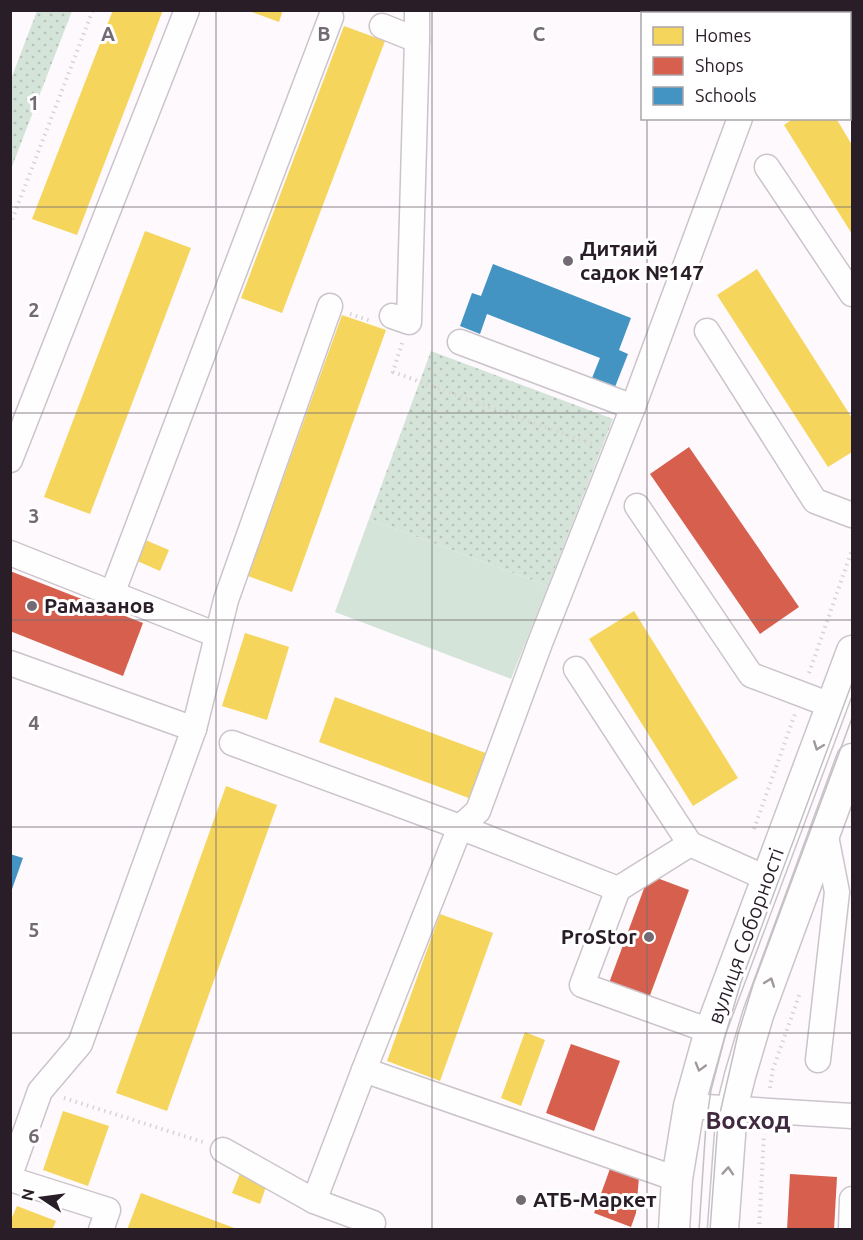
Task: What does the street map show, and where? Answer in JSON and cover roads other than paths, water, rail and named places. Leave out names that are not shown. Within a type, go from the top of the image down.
[{"type":"main road","name":"вулиця Соборності","points":[[674,1230],[677,1179],[689,1106],[710,1031],[852,651]]},
{"type":"main road","name":"вулиця Соборності","points":[[723,1230],[732,1108],[758,1015],[852,759]]},
{"type":"street","points":[[10,460],[187,10]]},
{"type":"street","points":[[401,319],[417,10]]},
{"type":"street","points":[[112,594],[331,17]]},
{"type":"street","points":[[382,26],[417,40]]},
{"type":"street","points":[[314,1201],[460,827],[478,811],[540,643],[633,407],[739,120]]},
{"type":"street","points":[[767,167],[852,294]]},
{"type":"street","points":[[101,1230],[108,1210],[10,1177],[40,1091],[80,1044],[194,729],[226,600],[330,306]]},
{"type":"street","points":[[707,331],[815,501],[852,515]]},
{"type":"street","points":[[460,342],[633,407]]},
{"type":"street","points":[[637,506],[751,675],[833,706]]},
{"type":"street","points":[[10,554],[217,635]]},
{"type":"street","points":[[10,663],[194,729]]},
{"type":"street","points":[[576,669],[690,844],[766,878]]},
{"type":"street","points":[[232,743],[460,827],[618,889]]},
{"type":"street","points":[[818,1060],[837,891],[825,831]]},
{"type":"street","points":[[690,844],[618,889],[582,985],[710,1031]]},
{"type":"street","points":[[364,1070],[677,1179]]},
{"type":"street","points":[[689,1106],[852,1116]]},
{"type":"street","points":[[223,1150],[314,1201],[378,1227]]},
{"type":"street","points":[[851,1230],[852,1199]]},
{"type":"tram line","points":[[699,1230],[706,1124],[711,1090],[726,1033],[741,982],[852,683]]},
{"type":"tram line","points":[[710,1230],[718,1122],[738,1034],[753,985],[852,718]]},
{"type":"place","name":"Дитяий садок №147","points":[[568,261]]},
{"type":"place","name":"Рамазанов","points":[[32,606]]},
{"type":"place","name":"ProStor","points":[[649,937]]},
{"type":"place","name":"АТБ-Маркет","points":[[521,1200]]},
{"type":"district","name":"Восход","points":[[748,1121]]}]
